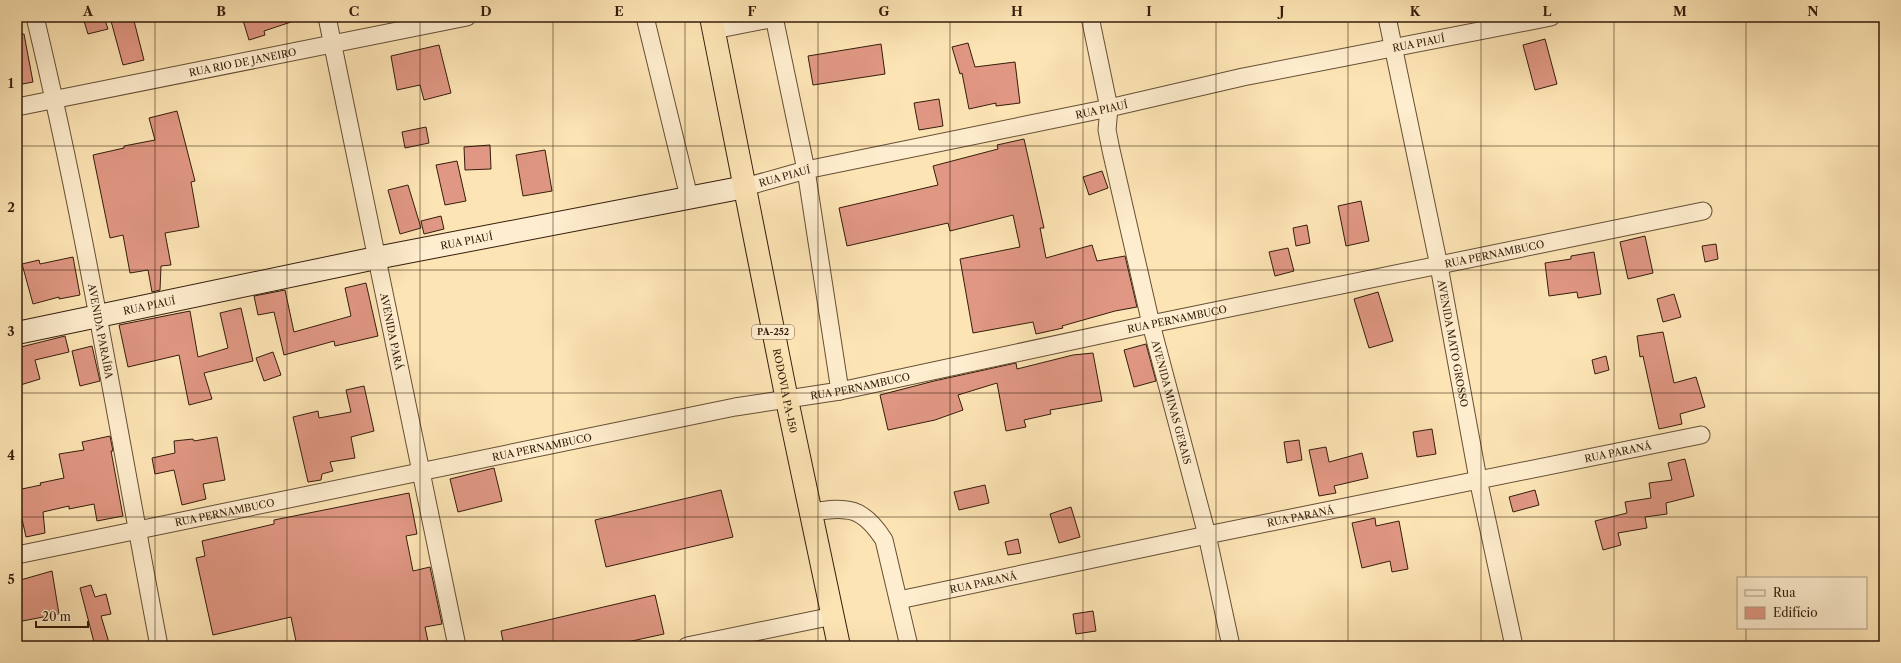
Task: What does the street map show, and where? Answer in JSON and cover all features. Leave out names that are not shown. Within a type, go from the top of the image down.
[{"type":"highway","name":"RODOVIA PA-150","points":[[712,24],[787,400],[839,646]]},
{"type":"street","name":"AVENIDA PARAÍBA","points":[[35,17],[55,100],[98,315],[159,646]]},
{"type":"street","name":"AVENIDA PARÁ","points":[[327,17],[457,646]]},
{"type":"street","name":"RUA RIO DE JANEIRO","points":[[17,107],[467,17]]},
{"type":"street","points":[[645,17],[689,197]]},
{"type":"street","points":[[712,24],[774,17],[806,170],[840,391]]},
{"type":"street","name":"AVENIDA MINAS GERAIS","points":[[1090,17],[1109,108],[1107,130],[1111,150],[1151,324],[1207,534],[1231,646]]},
{"type":"street","name":"AVENIDA MATO GROSSO","points":[[1387,17],[1439,266],[1478,479],[1514,646]]},
{"type":"street","name":"RUA PIAUÍ","points":[[17,333],[376,258],[745,187],[806,170],[1109,108],[1243,77],[1551,17]]},
{"type":"street","name":"RUA PERNAMBUCO","points":[[17,555],[735,407],[840,391],[1151,324],[1703,211]]},
{"type":"street","name":"RUA PARANÁ","points":[[900,600],[1207,534],[1701,435]]},
{"type":"street","points":[[811,512],[833,508],[848,509],[858,512],[868,519],[884,540],[900,600],[909,646]]},
{"type":"street","points":[[687,646],[833,616]]},
{"type":"building","points":[[97,17],[104,17],[108,29],[88,34],[84,21]]},
{"type":"building","points":[[133,17],[144,60],[123,65],[111,21]]},
{"type":"building","points":[[242,17],[297,17],[297,20],[264,31],[265,35],[249,40]]},
{"type":"building","points":[[24,34],[33,82],[17,85],[17,35]]},
{"type":"building","points":[[1545,39],[1557,84],[1535,90],[1523,45]]},
{"type":"building","points":[[968,43],[975,67],[1015,62],[1020,103],[996,106],[996,103],[969,109],[962,73],[960,74],[952,47]]},
{"type":"building","points":[[881,44],[885,74],[813,85],[808,56]]},
{"type":"building","points":[[439,45],[451,93],[424,100],[420,85],[397,90],[391,56]]},
{"type":"building","points":[[939,99],[943,126],[919,130],[914,103]]},
{"type":"building","points":[[177,111],[195,181],[191,182],[199,227],[165,233],[171,265],[161,266],[160,290],[152,292],[148,270],[130,273],[123,235],[110,238],[93,155],[124,148],[124,146],[155,140],[149,118]]},
{"type":"building","points":[[426,127],[429,143],[405,148],[402,132]]},
{"type":"building","points":[[1024,139],[1044,228],[1040,228],[1046,258],[1092,245],[1097,261],[1125,256],[1137,307],[1115,311],[1062,326],[1063,328],[1036,334],[1033,322],[973,333],[960,259],[1020,247],[1013,215],[950,231],[948,223],[847,246],[839,208],[938,185],[933,166],[998,149],[997,145]]},
{"type":"building","points":[[490,145],[491,169],[465,170],[464,147]]},
{"type":"building","points":[[545,150],[552,191],[523,196],[516,155]]},
{"type":"building","points":[[457,161],[466,201],[445,205],[436,165]]},
{"type":"building","points":[[1102,171],[1108,188],[1089,195],[1083,177]]},
{"type":"building","points":[[408,185],[421,228],[400,234],[388,190]]},
{"type":"building","points":[[1361,201],[1369,241],[1346,246],[1338,206]]},
{"type":"building","points":[[441,216],[444,229],[424,234],[421,221]]},
{"type":"building","points":[[1307,225],[1310,243],[1296,246],[1293,228]]},
{"type":"building","points":[[1645,236],[1653,273],[1628,279],[1620,242]]},
{"type":"building","points":[[1716,244],[1718,259],[1705,262],[1702,246]]},
{"type":"building","points":[[1288,248],[1294,271],[1275,276],[1269,252]]},
{"type":"building","points":[[1594,252],[1601,294],[1578,298],[1577,292],[1549,296],[1545,263],[1571,259],[1571,256]]},
{"type":"building","points":[[73,257],[80,295],[59,299],[59,297],[33,304],[22,264],[39,260],[40,264]]},
{"type":"building","points":[[366,283],[378,336],[335,346],[334,341],[284,355],[274,312],[258,315],[254,296],[285,290],[294,332],[351,316],[345,288]]},
{"type":"building","points":[[1378,292],[1393,341],[1369,348],[1354,299]]},
{"type":"building","points":[[1674,294],[1681,317],[1663,322],[1657,299]]},
{"type":"building","points":[[241,308],[253,361],[204,373],[212,399],[189,405],[179,355],[128,367],[119,325],[190,311],[198,357],[228,348],[220,313]]},
{"type":"building","points":[[1663,332],[1674,383],[1696,377],[1705,407],[1680,414],[1682,424],[1659,429],[1643,356],[1640,357],[1637,336]]},
{"type":"building","points":[[65,336],[69,352],[35,360],[40,379],[17,386],[17,348]]},
{"type":"building","points":[[1146,344],[1156,381],[1134,387],[1124,350]]},
{"type":"building","points":[[92,346],[100,381],[80,386],[72,351]]},
{"type":"building","points":[[273,352],[281,375],[264,381],[256,358]]},
{"type":"building","points":[[1093,353],[1102,401],[1050,410],[1051,414],[1024,420],[1026,427],[1006,431],[997,383],[958,395],[963,410],[935,420],[888,430],[880,395],[934,381],[1016,363],[1017,369],[1073,355]]},
{"type":"building","points":[[1606,356],[1609,370],[1595,374],[1592,360]]},
{"type":"building","points":[[364,386],[374,431],[351,437],[355,458],[330,462],[333,471],[322,474],[321,480],[308,482],[293,417],[318,411],[319,418],[351,412],[346,390]]},
{"type":"building","points":[[1432,429],[1436,454],[1417,457],[1413,432]]},
{"type":"building","points":[[110,436],[113,451],[111,451],[123,516],[97,521],[94,504],[69,509],[69,506],[43,512],[45,533],[26,537],[22,519],[17,520],[17,490],[64,478],[59,454],[84,450],[82,442]]},
{"type":"building","points":[[217,437],[225,480],[203,484],[206,499],[182,505],[174,470],[155,474],[152,458],[175,453],[174,441],[193,439],[194,441]]},
{"type":"building","points":[[1299,440],[1302,460],[1287,463],[1284,442]]},
{"type":"building","points":[[1326,447],[1329,462],[1362,453],[1368,478],[1334,486],[1336,493],[1319,496],[1309,450]]},
{"type":"building","points":[[1685,459],[1694,496],[1666,503],[1667,514],[1645,517],[1647,528],[1618,533],[1621,545],[1603,550],[1595,521],[1627,513],[1625,502],[1651,498],[1649,483],[1672,480],[1668,463]]},
{"type":"building","points":[[494,468],[502,501],[458,512],[450,479]]},
{"type":"building","points":[[985,485],[989,503],[959,510],[954,492]]},
{"type":"building","points":[[721,490],[733,537],[606,567],[595,520]]},
{"type":"building","points":[[1535,490],[1539,505],[1513,512],[1509,497]]},
{"type":"building","points":[[409,493],[417,534],[406,536],[413,571],[430,567],[442,624],[425,627],[429,646],[297,646],[291,617],[213,635],[196,558],[205,556],[202,541],[274,524],[274,520]]},
{"type":"building","points":[[1071,507],[1080,537],[1059,543],[1050,514]]},
{"type":"building","points":[[1375,518],[1376,526],[1399,521],[1408,569],[1392,572],[1390,561],[1362,568],[1352,523]]},
{"type":"building","points":[[1018,539],[1021,553],[1008,555],[1005,542]]},
{"type":"building","points":[[52,571],[59,614],[17,622],[17,581]]},
{"type":"building","points":[[91,585],[95,597],[106,594],[111,614],[101,616],[110,646],[95,646],[80,588]]},
{"type":"building","points":[[655,595],[664,634],[609,646],[504,646],[501,631]]},
{"type":"building","points":[[1093,611],[1096,631],[1076,634],[1073,614]]}]
